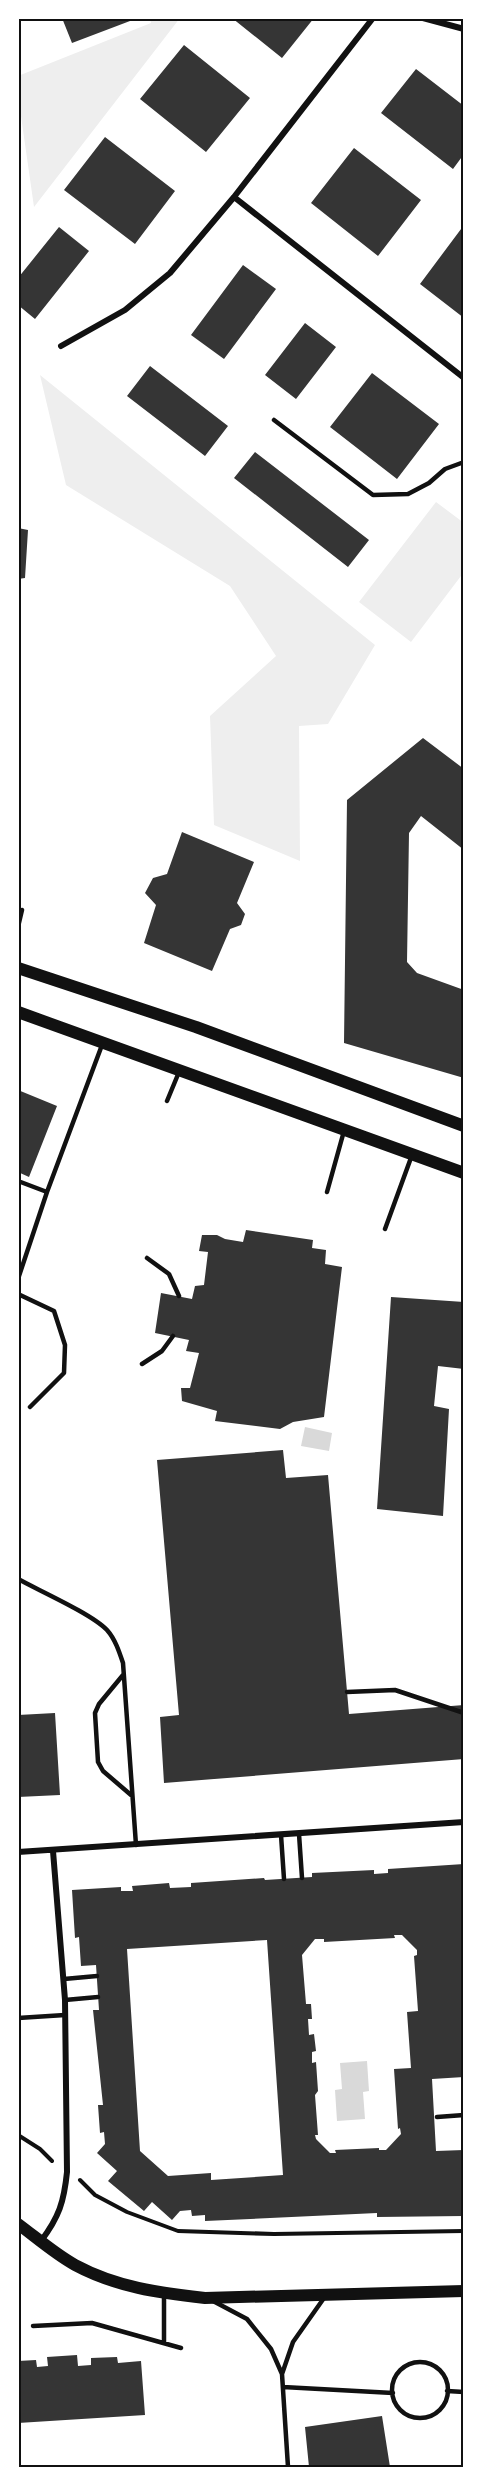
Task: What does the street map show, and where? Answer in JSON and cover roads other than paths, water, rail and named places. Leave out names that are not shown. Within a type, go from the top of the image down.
[{"type":"main road","points":[[18,968],[196,1027],[464,1126]]},
{"type":"main road","points":[[18,1012],[464,1173]]},
{"type":"main road","points":[[18,2224],[74,2264],[101,2277],[139,2290],[164,2294],[205,2298],[464,2290]]},
{"type":"street","points":[[61,346],[125,310],[170,273],[234,197],[373,18]]},
{"type":"street","points":[[423,18],[464,28]]},
{"type":"street","points":[[234,197],[464,378]]},
{"type":"street","points":[[18,1852],[464,1822]]},
{"type":"street","points":[[41,2241],[56,2222],[64,2197],[67,2172],[65,2000],[53,1851]]},
{"type":"lane","points":[[274,420],[373,495],[408,494],[429,483],[445,470],[464,462]]},
{"type":"lane","points":[[18,927],[21,910]]},
{"type":"lane","points":[[18,1279],[47,1192],[103,1042]]},
{"type":"lane","points":[[167,1101],[180,1070]]},
{"type":"lane","points":[[327,1192],[344,1131]]},
{"type":"lane","points":[[385,1229],[412,1155]]},
{"type":"lane","points":[[18,1181],[47,1192]]},
{"type":"lane","points":[[147,1258],[169,1274],[179,1296]]},
{"type":"lane","points":[[18,1294],[54,1311],[65,1345],[64,1373],[30,1407]]},
{"type":"lane","points":[[142,1364],[162,1351],[172,1336]]},
{"type":"lane","points":[[18,1579],[91,1618],[106,1629],[119,1650],[123,1663],[136,1845]]},
{"type":"lane","points":[[123,1676],[99,1704],[95,1713],[98,1762],[103,1771],[131,1796]]},
{"type":"lane","points":[[347,1692],[395,1690],[464,1713]]},
{"type":"lane","points":[[299,1834],[302,1878]]},
{"type":"lane","points":[[281,1835],[284,1879]]},
{"type":"lane","points":[[64,1979],[97,1976]]},
{"type":"lane","points":[[65,2000],[98,1997]]},
{"type":"lane","points":[[18,2018],[65,2015]]},
{"type":"lane","points":[[437,2117],[464,2115]]},
{"type":"lane","points":[[164,2294],[164,2342]]},
{"type":"lane","points":[[282,2374],[293,2342],[326,2295]]},
{"type":"lane","points":[[205,2298],[247,2319],[271,2349],[282,2374],[288,2467]]},
{"type":"lane","points":[[33,2326],[92,2323],[181,2348]]},
{"type":"lane","points":[[424,2362],[440,2371],[445,2378],[447,2391],[444,2405],[438,2412],[421,2418],[403,2413],[397,2406],[393,2393],[394,2380],[399,2372],[415,2363],[424,2362]]},
{"type":"lane","points":[[283,2387],[393,2393]]},
{"type":"lane","points":[[447,2391],[464,2392]]}]
